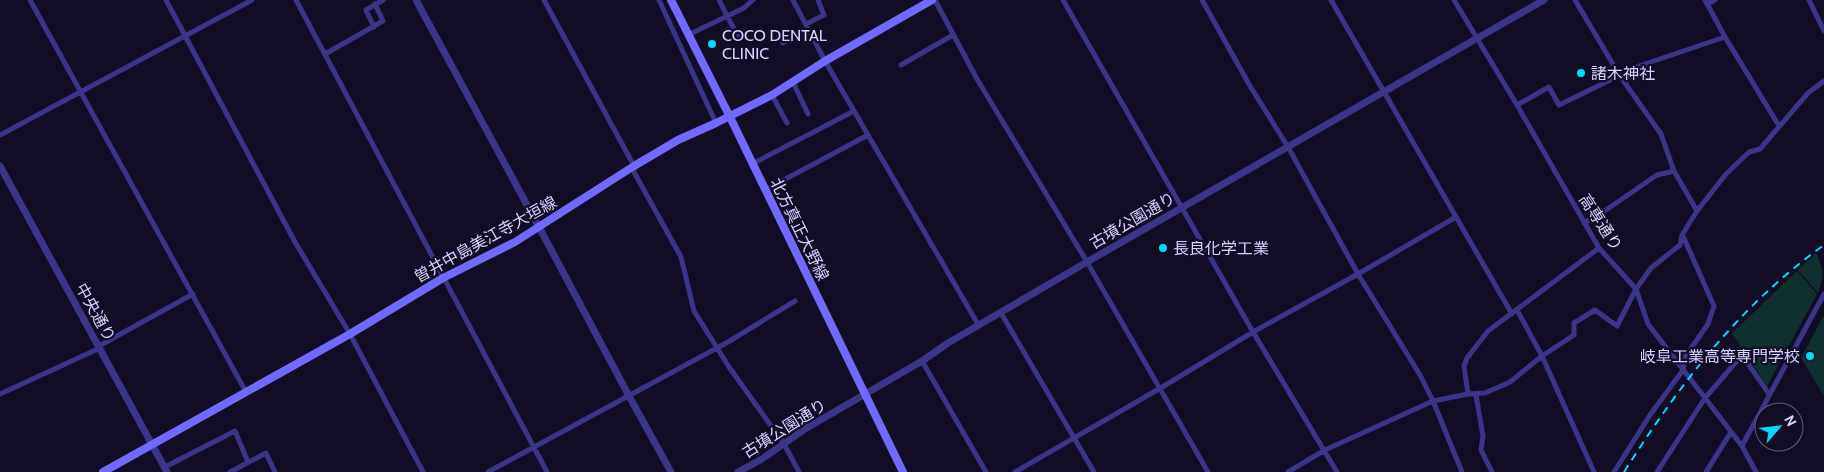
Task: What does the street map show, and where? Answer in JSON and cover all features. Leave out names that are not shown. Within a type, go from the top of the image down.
[{"type":"main road","name":"北方真正大野線","points":[[672,0],[866,394],[902,472]]},
{"type":"main road","name":"曽井中島美江寺大垣線","points":[[103,472],[350,334],[443,278],[514,242],[678,140],[730,117],[772,95],[825,61],[933,0]]},
{"type":"street","points":[[30,0],[246,392]]},
{"type":"street","points":[[166,0],[295,242],[350,334],[423,472]]},
{"type":"street","points":[[0,135],[252,0]]},
{"type":"street","points":[[296,0],[547,472]]},
{"type":"street","points":[[374,27],[366,10],[383,0]]},
{"type":"street","points":[[416,0],[671,472]]},
{"type":"street","points":[[544,0],[681,257],[694,312],[784,444],[799,472]]},
{"type":"street","points":[[659,0],[716,123]]},
{"type":"street","points":[[719,0],[738,37]]},
{"type":"street","points":[[688,35],[744,8],[753,0]]},
{"type":"street","points":[[794,0],[825,61],[979,326]]},
{"type":"street","points":[[783,43],[824,14],[818,0]]},
{"type":"street","points":[[933,0],[977,79],[1087,262],[1208,472]]},
{"type":"street","points":[[1063,0],[1253,332],[1337,472]]},
{"type":"street","points":[[1202,0],[1288,147],[1358,274],[1433,401],[1462,472]]},
{"type":"street","points":[[1331,0],[1456,218],[1542,356],[1594,472]]},
{"type":"street","name":"高専通り","points":[[1454,0],[1599,248],[1636,289],[1648,324],[1742,446],[1756,472]]},
{"type":"street","name":"古墳公園通り","points":[[738,472],[762,459],[805,429],[1087,262],[1544,0]]},
{"type":"street","points":[[1575,0],[1620,76],[1661,134],[1674,171],[1697,211]]},
{"type":"street","points":[[1715,0],[1706,2],[1725,38],[1779,126]]},
{"type":"street","points":[[1808,0],[1824,31]]},
{"type":"street","points":[[325,54],[383,21],[375,4]]},
{"type":"street","points":[[901,65],[953,34]]},
{"type":"street","points":[[1517,105],[1549,87],[1560,106],[1639,66],[1725,38]]},
{"type":"street","points":[[1288,472],[1325,450],[1433,401],[1468,394],[1485,393],[1510,382],[1542,356],[1574,335],[1574,323],[1595,310],[1617,326],[1636,289],[1651,268],[1680,244],[1682,235],[1697,211],[1737,162],[1749,152],[1760,148],[1808,93],[1824,81]]},
{"type":"street","points":[[793,82],[808,114]]},
{"type":"street","points":[[772,95],[787,123]]},
{"type":"street","points":[[752,164],[854,111]]},
{"type":"street","points":[[765,190],[868,136]]},
{"type":"street","name":"中央通り","points":[[0,166],[166,470]]},
{"type":"street","points":[[1584,222],[1603,212],[1657,175],[1674,171]]},
{"type":"street","points":[[1014,472],[1159,389],[1253,332],[1456,218]]},
{"type":"street","points":[[1614,472],[1650,415],[1683,370],[1685,357],[1708,324],[1714,306],[1682,235]]},
{"type":"street","points":[[1468,394],[1464,366],[1467,358],[1488,331],[1599,248]]},
{"type":"street","points":[[0,394],[100,347],[193,294]]},
{"type":"street","points":[[1742,446],[1824,294]]},
{"type":"street","points":[[488,472],[717,348],[795,301]]},
{"type":"street","points":[[1001,313],[1094,472]]},
{"type":"street","points":[[1657,472],[1705,398],[1742,355],[1769,394]]},
{"type":"street","points":[[922,361],[986,472]]},
{"type":"street","points":[[1476,394],[1483,436],[1481,450],[1492,472]]},
{"type":"street","points":[[166,470],[235,431],[248,462]]},
{"type":"street","points":[[1706,472],[1731,432]]},
{"type":"street","points":[[230,472],[266,453],[276,472]]},
{"type":"green space","points":[[1816,253],[1821,263],[1822,273],[1818,293],[1798,270]]},
{"type":"green space","points":[[1797,271],[1817,294],[1767,386],[1732,333]]},
{"type":"green space","points":[[1824,315],[1824,396],[1801,358]]},
{"type":"railway","points":[[1624,472],[1667,408],[1713,349],[1764,294],[1824,245]]},
{"type":"place","name":"COCO DENTAL CLINIC","points":[[712,44]]},
{"type":"place","name":"諸木神社","points":[[1581,73]]},
{"type":"place","name":"長良化学工業","points":[[1163,248]]},
{"type":"place","name":"岐阜工業高等専門学校","points":[[1810,356]]}]
